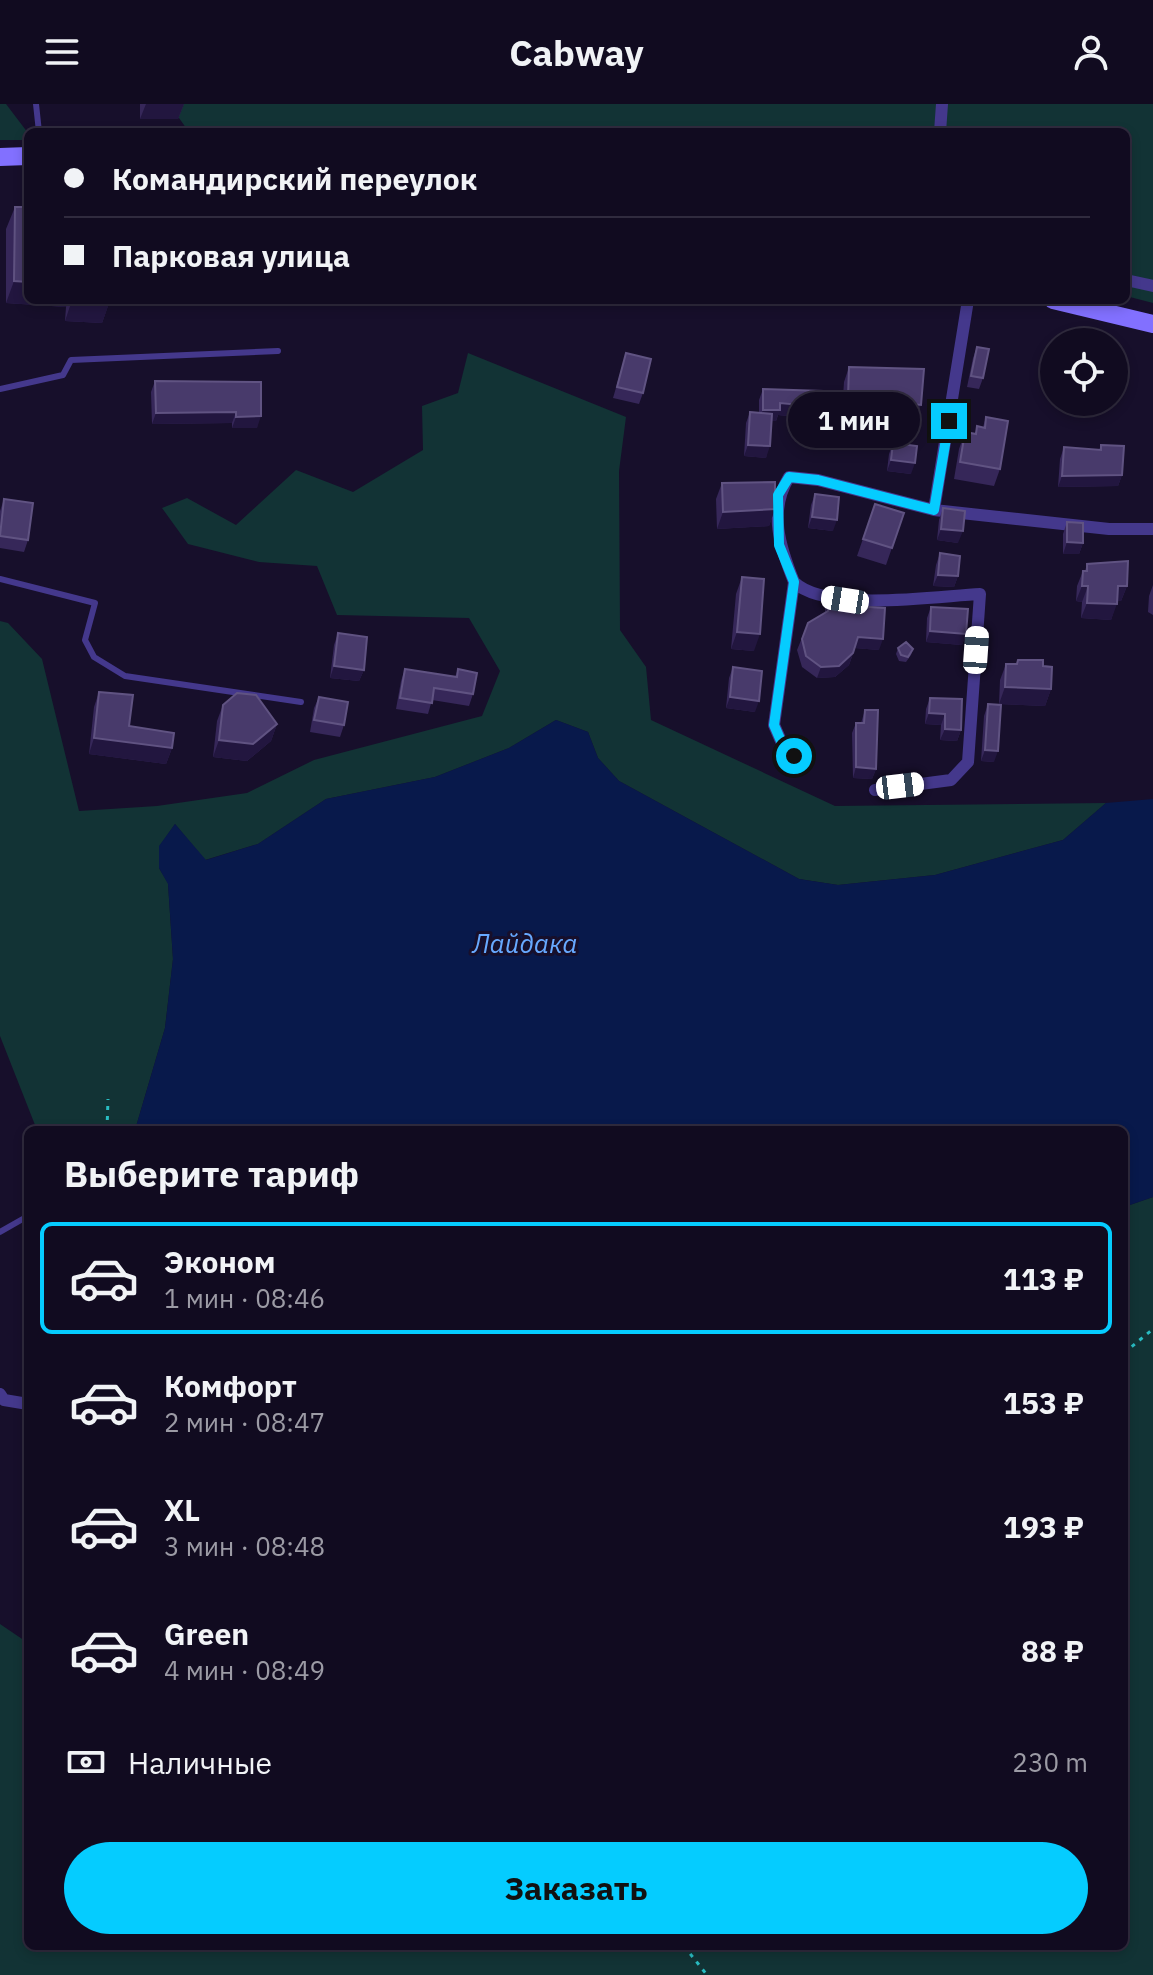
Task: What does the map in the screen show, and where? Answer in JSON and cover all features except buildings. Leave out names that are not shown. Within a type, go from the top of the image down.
[{"type":"main road","points":[[0,157],[24,156]]},
{"type":"main road","points":[[1070,304],[1153,324]]},
{"type":"street","points":[[940,128],[942,104]]},
{"type":"street","points":[[1130,281],[1153,286]]},
{"type":"street","points":[[934,510],[967,304]]},
{"type":"street","points":[[875,790],[951,780],[968,762],[980,594],[845,600],[802,590],[794,582],[779,545],[778,495],[789,477],[818,480],[934,510],[1109,529],[1153,529]]},
{"type":"street","points":[[794,582],[774,725],[781,741],[794,756]]},
{"type":"street","points":[[0,1394],[4,1400],[24,1403]]},
{"type":"lane","points":[[36,104],[39,128]]},
{"type":"lane","points":[[0,389],[63,375],[71,360],[278,351]]},
{"type":"lane","points":[[0,579],[95,603],[85,640],[94,657],[125,676],[301,702]]},
{"type":"lane","points":[[0,1232],[24,1218]]},
{"type":"path","points":[[107,1126],[108,1099]]},
{"type":"path","points":[[1128,1350],[1153,1329]]},
{"type":"path","points":[[687,1950],[707,1975]]},
{"type":"green space","points":[[0,104],[6,104],[24,128],[24,140],[0,140]]},
{"type":"green space","points":[[169,104],[1153,104],[1153,303],[1130,297],[1130,128],[186,128]]},
{"type":"green space","points":[[468,353],[626,417],[619,471],[620,630],[646,667],[651,720],[835,806],[1106,803],[1063,840],[935,875],[838,885],[799,879],[619,781],[598,758],[588,732],[556,720],[509,748],[435,777],[326,799],[258,844],[205,860],[175,824],[159,847],[159,868],[168,883],[173,959],[165,1028],[136,1126],[35,1126],[0,1036],[0,621],[8,623],[42,659],[79,811],[157,806],[247,793],[314,760],[482,716],[500,671],[469,618],[337,615],[317,566],[259,562],[188,544],[162,508],[187,498],[236,525],[296,470],[353,492],[423,450],[422,406],[458,393]]},
{"type":"green space","points":[[1153,1197],[1153,1975],[0,1975],[0,1624],[24,1640],[24,1950],[1128,1950],[1128,1206]]},
{"type":"water","name":"Лайдака","points":[[556,720],[588,732],[598,758],[619,781],[799,879],[838,885],[935,875],[1063,840],[1106,803],[1153,799],[1153,1197],[1128,1206],[1128,1126],[136,1126],[165,1028],[173,959],[168,884],[159,868],[159,846],[175,824],[206,860],[258,844],[326,799],[435,777],[509,748]]},
{"type":"route","points":[[794,756],[781,741],[774,725],[794,582],[779,545],[778,495],[789,477],[818,480],[934,510],[949,421]]}]
